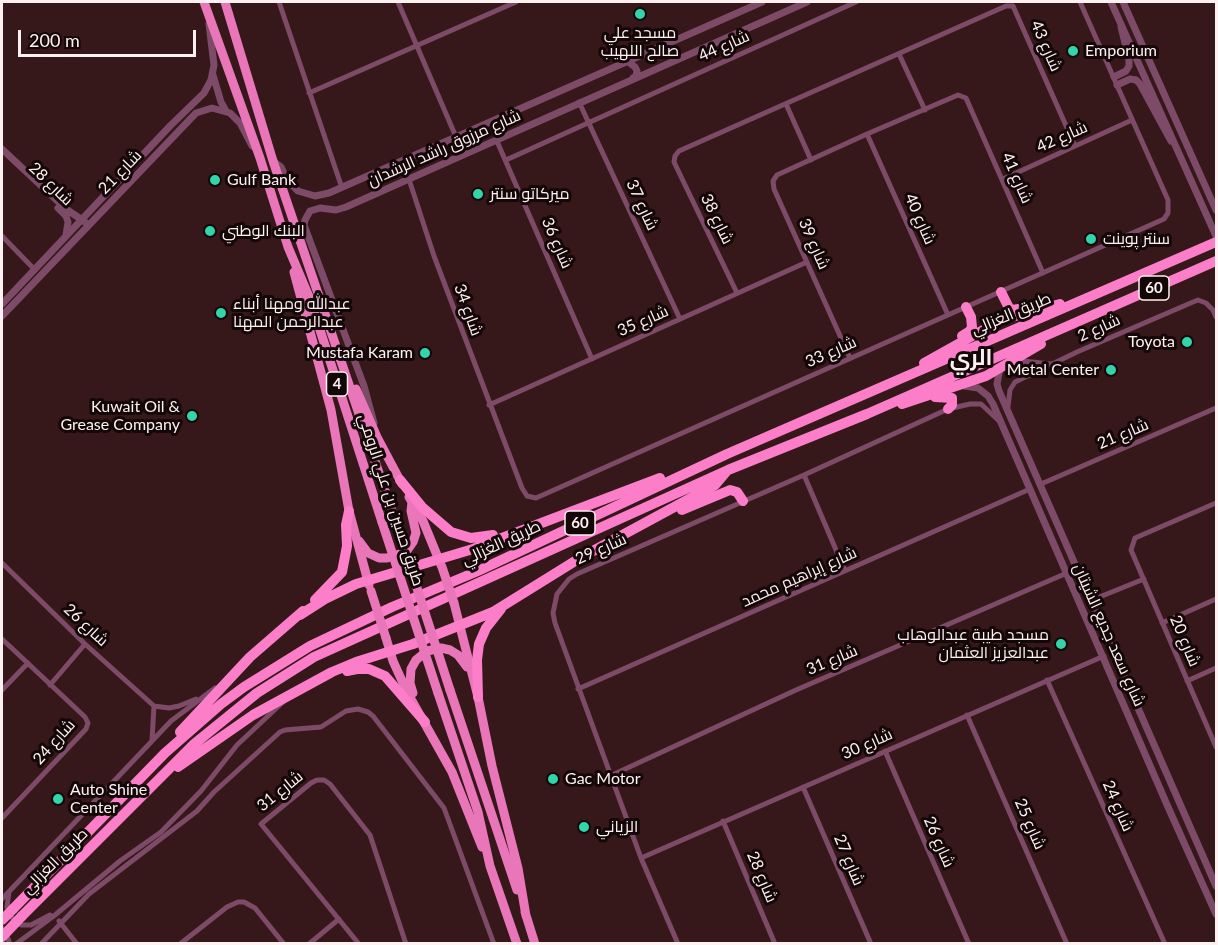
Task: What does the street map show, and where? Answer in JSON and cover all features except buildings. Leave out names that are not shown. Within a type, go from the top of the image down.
[{"type":"highway","name":"طريق حسين بن علي الرومي","points":[[204,2],[260,158],[288,247],[310,300],[478,812],[490,866],[517,944]]},
{"type":"highway","name":"طريق حسين بن علي الرومي","points":[[225,2],[273,161],[535,944]]},
{"type":"highway","name":"طريق الغزالي","points":[[2,937],[18,912],[165,753],[236,693],[309,646],[478,571],[727,454],[1216,242]]},
{"type":"highway","points":[[288,247],[333,420],[349,511],[369,586],[390,651],[400,677],[452,772],[490,866]]},
{"type":"highway","name":"طريق الغزالي","points":[[2,920],[18,912],[193,745],[231,713],[285,674],[314,657],[728,470],[867,414],[1216,261]]},
{"type":"highway","points":[[1001,292],[1005,303],[1013,310],[1044,303],[1056,304]]},
{"type":"highway","points":[[888,384],[1008,318],[1056,304],[1084,299]]},
{"type":"highway","points":[[937,355],[944,347],[970,332],[972,322],[966,307]]},
{"type":"highway","points":[[867,414],[986,376],[1091,316]]},
{"type":"highway","points":[[331,332],[377,437],[423,521],[454,603],[478,697],[492,766],[521,884],[526,916]]},
{"type":"highway","points":[[923,398],[949,396],[953,401],[948,409]]},
{"type":"highway","points":[[300,615],[340,591],[369,586],[440,563],[534,525],[727,454]]},
{"type":"highway","points":[[152,786],[253,715],[290,693],[348,665],[460,626],[504,605],[580,558],[715,485],[728,470]]},
{"type":"highway","points":[[400,480],[435,520],[459,536],[482,538],[534,525]]},
{"type":"highway","points":[[654,519],[676,513],[727,490],[737,492],[743,501]]},
{"type":"highway","points":[[349,511],[353,514],[359,539],[365,550],[375,557],[387,558],[405,552],[413,542],[416,528],[411,511],[412,502]]},
{"type":"highway","points":[[165,753],[177,736],[250,657],[300,615],[342,572],[347,546],[346,525],[349,511]]},
{"type":"highway","points":[[478,697],[479,644],[486,628],[504,605]]},
{"type":"highway","points":[[424,722],[410,678],[416,660],[427,651],[441,648],[458,655],[467,666],[478,697]]},
{"type":"highway","points":[[309,684],[352,670],[374,671],[385,676],[424,722]]},
{"type":"street","points":[[279,2],[342,188]]},
{"type":"street","points":[[398,2],[456,137]]},
{"type":"street","points":[[309,93],[516,2]]},
{"type":"street","name":"شارع مرزوق راشد الرشدان","points":[[273,161],[281,167],[287,180],[298,191],[315,196],[329,193],[762,2]]},
{"type":"street","name":"شارع مرزوق راشد الرشدان","points":[[377,437],[364,387],[304,225],[310,211],[315,208],[339,209],[375,194],[496,138],[807,2]]},
{"type":"street","name":"شارع 44","points":[[506,160],[856,2]]},
{"type":"street","points":[[1080,2],[1132,120]]},
{"type":"street","points":[[1112,2],[1216,236]]},
{"type":"street","points":[[1123,2],[1216,210]]},
{"type":"street","name":"شارع 43","points":[[675,156],[679,151],[1006,6],[1013,6],[1075,146]]},
{"type":"street","points":[[1114,77],[1129,66],[1118,13]]},
{"type":"street","points":[[209,18],[214,58],[213,73],[221,102],[226,111],[237,119],[260,158]]},
{"type":"street","points":[[899,54],[925,110]]},
{"type":"street","points":[[627,61],[637,71],[633,78]]},
{"type":"street","name":"شارع 21","points":[[2,304],[204,93],[213,73]]},
{"type":"street","points":[[1117,85],[1130,79],[1140,84],[1179,153]]},
{"type":"street","name":"شارع 39","points":[[850,358],[774,189],[773,181],[777,175],[867,134],[958,95],[963,96]]},
{"type":"street","name":"شارع 41","points":[[963,96],[966,98],[1003,179],[1043,273]]},
{"type":"street","name":"شارع 37","points":[[579,102],[680,319]]},
{"type":"street","points":[[786,104],[811,160]]},
{"type":"street","name":"شارع 21","points":[[2,316],[196,113],[208,109],[226,111]]},
{"type":"street","points":[[183,114],[188,114],[190,119]]},
{"type":"street","name":"شارع 42","points":[[1003,179],[1132,120]]},
{"type":"street","name":"شارع 33","points":[[513,466],[524,492],[531,498],[541,497],[1159,222],[1168,213],[1168,200],[1132,120]]},
{"type":"street","name":"شارع 40","points":[[867,134],[948,315]]},
{"type":"street","name":"شارع 36","points":[[496,138],[592,358]]},
{"type":"street","name":"شارع 28","points":[[2,149],[68,211],[88,225]]},
{"type":"street","name":"شارع 28","points":[[2,155],[66,216],[69,226],[65,238]]},
{"type":"street","name":"شارع 38","points":[[675,156],[674,162],[737,293]]},
{"type":"street","name":"شارع 34","points":[[403,161],[435,256],[513,466]]},
{"type":"street","points":[[368,176],[374,178],[377,183],[378,189],[375,194]]},
{"type":"street","points":[[327,208],[325,201],[329,193]]},
{"type":"street","points":[[3,240],[35,270]]},
{"type":"street","name":"شارع 35","points":[[489,405],[807,262]]},
{"type":"street","name":"شارع 2","points":[[1008,412],[1010,390],[1016,382],[1052,364],[1198,300],[1210,306],[1216,317]]},
{"type":"street","name":"شارع 2","points":[[1028,376],[1023,376],[1018,370],[1023,362],[1052,364]]},
{"type":"street","name":"شارع سعد جديع الشيتان","points":[[1000,367],[997,384],[1008,412],[1216,886]]},
{"type":"street","name":"شارع سعد جديع الشيتان","points":[[959,385],[978,388],[988,396],[1002,423],[1216,914]]},
{"type":"street","name":"شارع 29","points":[[678,944],[641,858],[578,689],[553,613],[556,594],[577,574],[948,409],[970,404],[981,405],[1002,423]]},
{"type":"street","name":"شارع 21","points":[[1041,484],[1216,408]]},
{"type":"street","points":[[1014,451],[1016,454],[1022,454],[1025,447]]},
{"type":"street","points":[[1025,476],[1024,472],[1029,468],[1035,472]]},
{"type":"street","points":[[804,475],[845,571]]},
{"type":"street","name":"شارع إبراهيم محمد","points":[[578,689],[1030,489]]},
{"type":"street","name":"شارع 20","points":[[1216,503],[1135,538],[1131,550],[1187,681],[1214,737],[1216,747]]},
{"type":"street","name":"شارع 26","points":[[2,563],[85,644],[154,706]]},
{"type":"street","name":"شارع 31","points":[[610,776],[796,690],[1067,573]]},
{"type":"street","points":[[1092,600],[1144,579]]},
{"type":"street","points":[[1162,623],[1216,599]]},
{"type":"street","name":"شارع 24","points":[[2,639],[85,717],[88,723],[86,729],[2,818]]},
{"type":"street","points":[[50,685],[85,644]]},
{"type":"street","name":"شارع 30","points":[[641,858],[1104,656]]},
{"type":"street","points":[[2,690],[28,663]]},
{"type":"street","points":[[1187,681],[1216,668]]},
{"type":"street","name":"شارع 24","points":[[1047,680],[1165,944]]},
{"type":"street","points":[[2,899],[171,721],[227,681]]},
{"type":"street","points":[[152,741],[154,706],[169,708],[179,706],[213,690]]},
{"type":"street","points":[[20,942],[120,861],[161,832],[201,791],[237,745],[273,713],[290,693]]},
{"type":"street","points":[[41,944],[60,922],[104,882],[197,811],[214,792],[281,731],[321,727],[346,711],[358,709],[373,716],[444,808],[494,944]]},
{"type":"street","name":"شارع 25","points":[[967,715],[1067,944]]},
{"type":"street","name":"شارع 26","points":[[885,751],[969,944]]},
{"type":"street","name":"شارع 31","points":[[359,944],[261,824],[317,780],[324,780],[330,784],[370,835],[406,944]]},
{"type":"street","points":[[1160,788],[1167,790],[1171,784]]},
{"type":"street","name":"شارع 27","points":[[803,787],[871,944]]},
{"type":"street","points":[[1168,807],[1172,801],[1178,802]]},
{"type":"street","name":"شارع 28","points":[[723,821],[775,944]]},
{"type":"street","points":[[10,890],[7,907],[15,923],[31,925],[49,915],[55,915]]},
{"type":"street","points":[[180,944],[232,904],[244,902],[255,908],[284,944]]},
{"type":"street","points":[[55,915],[77,944]]},
{"type":"street","points":[[309,944],[339,919]]},
{"type":"street","points":[[2,928],[10,944]]},
{"type":"place","name":"مسجد علي صالح اللهيب","points":[[640,14]]},
{"type":"place","name":"Emporium","points":[[1073,51]]},
{"type":"place","name":"Gulf Bank","points":[[215,180]]},
{"type":"place","name":"ميركاتو سنتر","points":[[478,194]]},
{"type":"place","name":"البنك الوطني","points":[[210,231]]},
{"type":"place","name":"سنتر پوينت","points":[[1091,239]]},
{"type":"place","name":"عبدالله ومهنا أبناء عبدالرحمن المهنا","points":[[221,313]]},
{"type":"place","name":"Toyota","points":[[1187,342]]},
{"type":"place","name":"Mustafa Karam","points":[[425,353]]},
{"type":"place","name":"Metal Center","points":[[1111,370]]},
{"type":"place","name":"Kuwait Oil & Grease Company","points":[[192,416]]},
{"type":"place","name":"مسجد طيبة عبدالوهاب عبدالعزيز العثمان","points":[[1061,644]]},
{"type":"place","name":"Gac Motor","points":[[553,779]]},
{"type":"place","name":"Auto Shine Center","points":[[58,799]]},
{"type":"place","name":"الزياني","points":[[584,827]]},
{"type":"district","name":"الري","points":[[971,358]]}]
